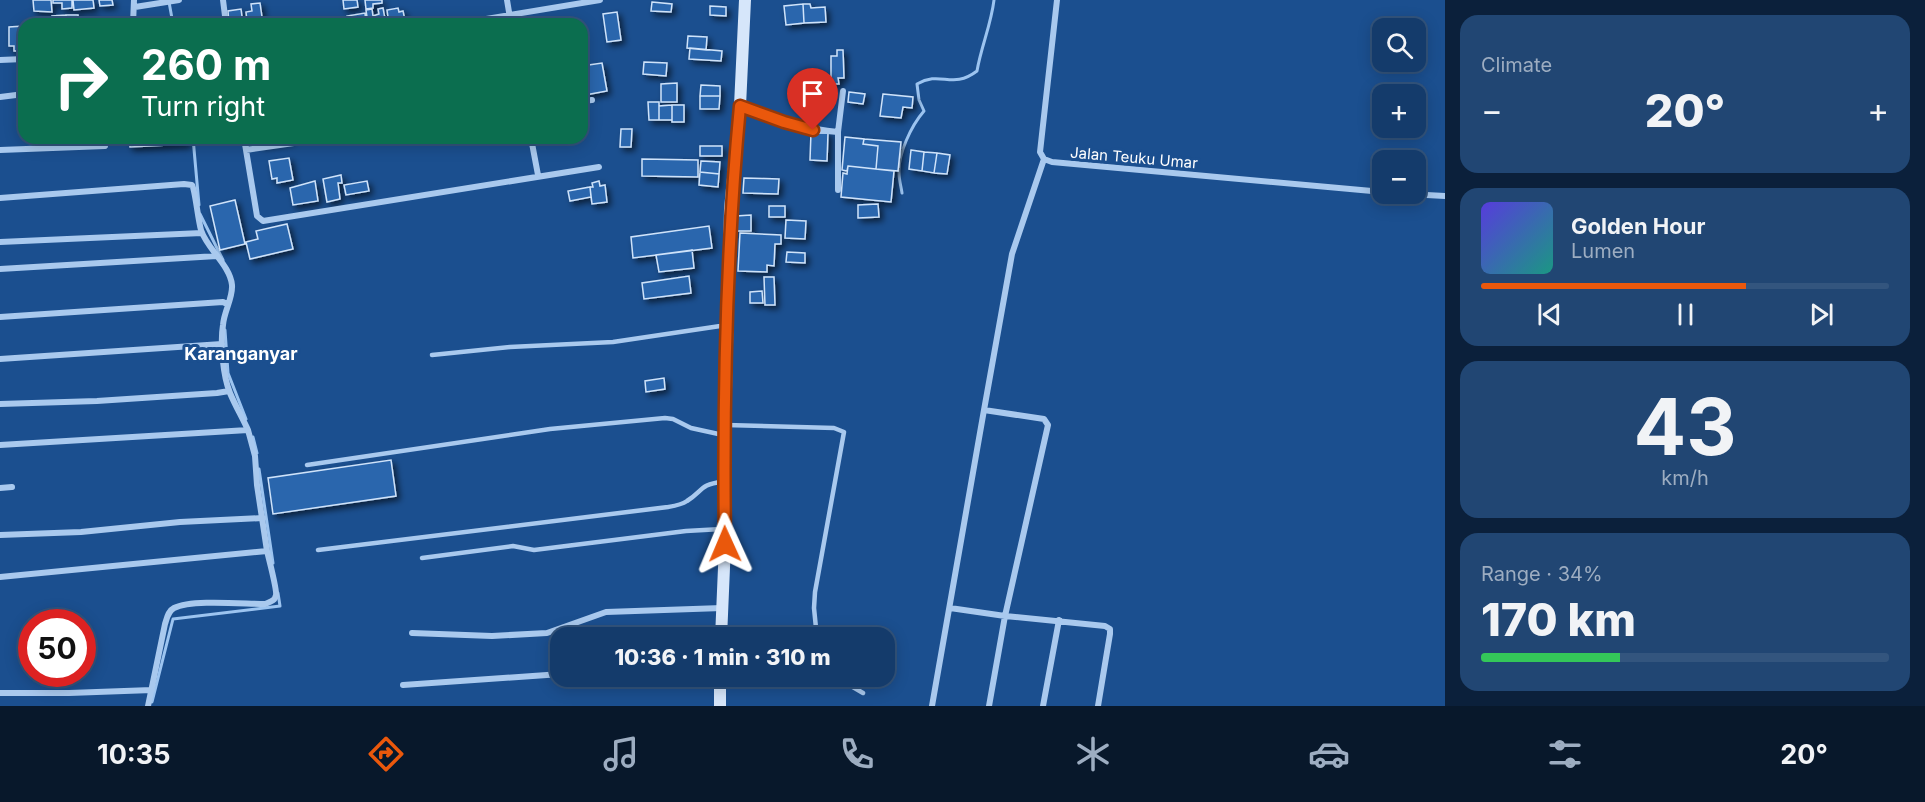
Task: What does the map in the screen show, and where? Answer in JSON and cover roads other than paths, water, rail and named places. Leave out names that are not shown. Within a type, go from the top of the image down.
[{"type":"main road","points":[[721,627],[730,210],[740,106],[745,0]]},
{"type":"main road","points":[[720,687],[720,706]]},
{"type":"street","points":[[133,18],[134,3],[161,3],[175,0]]},
{"type":"street","points":[[223,0],[225,18]]},
{"type":"street","points":[[507,0],[510,18]]},
{"type":"street","points":[[491,18],[600,0]]},
{"type":"street","points":[[932,706],[1012,254],[1044,159],[1040,152],[1057,0]]},
{"type":"street","points":[[0,60],[18,59]]},
{"type":"street","points":[[838,190],[838,132],[843,91]]},
{"type":"street","points":[[0,97],[18,95]]},
{"type":"street","points":[[588,100],[592,100]]},
{"type":"street","points":[[740,106],[813,130],[838,132]]},
{"type":"street","points":[[245,144],[257,216],[263,221],[599,167]]},
{"type":"street","points":[[246,150],[288,144]]},
{"type":"street","points":[[532,144],[538,175]]},
{"type":"street","points":[[0,150],[105,146]]},
{"type":"street","name":"Jalan Teuku Umar","points":[[1044,159],[1064,163],[1372,191]]},
{"type":"street","points":[[0,198],[190,184],[194,189],[202,233],[232,282],[232,295],[227,304],[223,322],[222,344],[229,391],[248,430],[255,456],[267,551],[276,591],[274,599],[265,604],[194,603],[176,607],[170,612],[165,624],[148,706]]},
{"type":"street","points":[[1426,195],[1445,196]]},
{"type":"street","points":[[0,242],[202,233]]},
{"type":"street","points":[[0,269],[217,256]]},
{"type":"street","points":[[0,317],[223,302],[227,304]]},
{"type":"street","points":[[0,359],[222,344]]},
{"type":"street","points":[[0,404],[97,401],[229,391]]},
{"type":"street","points":[[984,410],[1044,418],[1048,425],[1005,616],[989,706]]},
{"type":"street","points":[[0,445],[248,430]]},
{"type":"street","points":[[0,488],[12,488]]},
{"type":"street","points":[[0,535],[81,532],[180,522],[263,519]]},
{"type":"street","points":[[0,577],[267,551]]},
{"type":"street","points":[[412,633],[492,636],[529,634],[560,629],[606,612],[722,608]]},
{"type":"street","points":[[950,608],[1105,626],[1110,629],[1098,706]]},
{"type":"street","points":[[1043,706],[1059,620]]},
{"type":"street","points":[[403,685],[550,675]]},
{"type":"street","points":[[0,693],[152,690]]},
{"type":"lane","points":[[432,355],[510,347],[613,342],[727,325]]},
{"type":"lane","points":[[307,465],[550,429],[665,418],[673,419],[691,428],[726,430],[834,428],[844,432],[815,592],[816,627]]},
{"type":"lane","points":[[318,550],[668,507],[689,500],[707,484],[724,481]]},
{"type":"lane","points":[[422,558],[513,546],[534,550],[725,529]]},
{"type":"lane","points":[[853,687],[863,693]]},
{"type":"waterway","points":[[902,193],[899,165],[903,149],[910,132],[924,111],[919,100],[917,84],[933,79],[960,79],[977,71],[994,0]]},
{"type":"waterway","points":[[169,2],[172,18]]},
{"type":"waterway","points":[[194,144],[199,205]]},
{"type":"waterway","points":[[200,214],[223,260]]},
{"type":"waterway","points":[[225,330],[228,373],[246,419]]},
{"type":"waterway","points":[[253,437],[257,453]]},
{"type":"waterway","points":[[259,469],[273,563]]},
{"type":"waterway","points":[[152,702],[173,619],[280,606],[278,593]]},
{"type":"district","name":"Karanganyar","points":[[241,354]]}]
